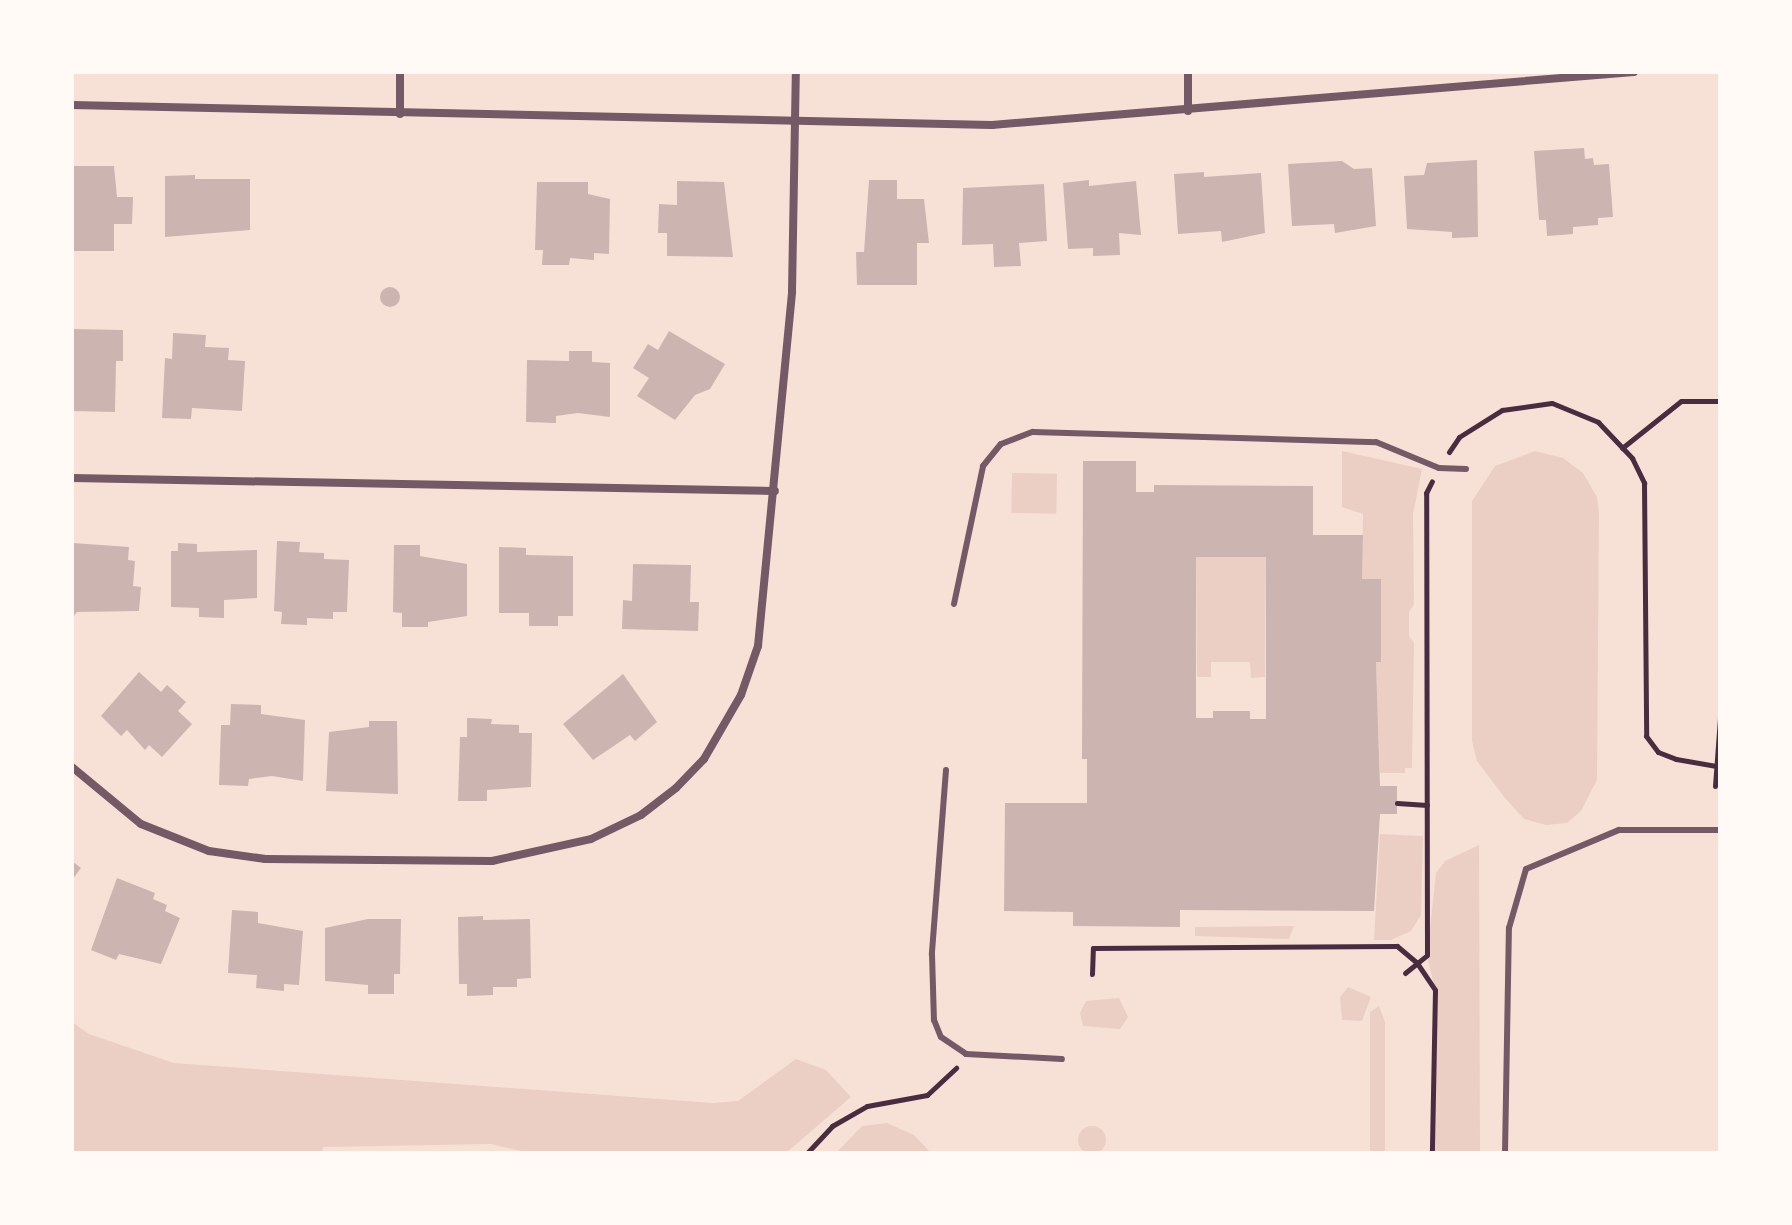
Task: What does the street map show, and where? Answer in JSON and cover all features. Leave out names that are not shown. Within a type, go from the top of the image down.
[{"type":"street","points":[[400,72],[400,114]]},
{"type":"street","points":[[72,767],[141,824],[209,851],[265,859],[492,861],[591,839],[641,815],[676,788],[704,759],[741,695],[758,646],[775,491],[796,233],[796,72]]},
{"type":"street","points":[[1188,72],[1188,111]]},
{"type":"street","points":[[72,105],[992,125],[1188,111],[1541,76],[1634,72]]},
{"type":"street","points":[[72,478],[775,491]]},
{"type":"lane","points":[[954,604],[983,466],[1001,444],[1033,432],[1376,442],[1439,468],[1466,469]]},
{"type":"lane","points":[[946,770],[933,938],[934,1020],[941,1037],[966,1054],[1062,1059]]},
{"type":"lane","points":[[1505,1153],[1509,928],[1526,869],[1619,830],[1720,830]]},
{"type":"path","points":[[1622,448],[1681,401],[1720,401]]},
{"type":"path","points":[[1405,973],[1427,955],[1426,493],[1459,437],[1469,430],[1502,410],[1552,403],[1598,422],[1622,448],[1644,483],[1646,736],[1658,752],[1676,759],[1716,766]]},
{"type":"path","points":[[1715,786],[1720,718]]},
{"type":"path","points":[[1397,803],[1427,805]]},
{"type":"path","points":[[1720,877],[1720,900]]},
{"type":"path","points":[[1092,974],[1093,948],[1397,946],[1417,963],[1435,990],[1432,1153]]},
{"type":"path","points":[[807,1153],[832,1126],[867,1106],[927,1095],[966,1054]]},
{"type":"shaded area","points":[[1342,451],[1422,469],[1413,514],[1414,604],[1409,612],[1409,636],[1414,643],[1412,768],[1405,768],[1405,773],[1380,773],[1376,662],[1381,661],[1381,579],[1362,579],[1363,514],[1342,507]]},
{"type":"shaded area","points":[[1535,451],[1563,458],[1583,473],[1597,497],[1599,513],[1597,780],[1581,811],[1567,823],[1546,825],[1524,819],[1505,798],[1477,761],[1472,741],[1472,501],[1495,466]]},
{"type":"shaded area","points":[[1012,473],[1057,474],[1056,514],[1011,513]]},
{"type":"shaded area","points":[[1196,557],[1266,557],[1265,677],[1251,678],[1250,662],[1211,662],[1211,677],[1197,677]]},
{"type":"shaded area","points":[[1380,834],[1423,836],[1421,915],[1411,931],[1391,940],[1374,940]]},
{"type":"shaded area","points":[[1479,845],[1480,1153],[1433,1153],[1435,990],[1427,955],[1436,873],[1445,861]]},
{"type":"shaded area","points":[[1294,926],[1289,939],[1195,936],[1195,927]]},
{"type":"shaded area","points":[[1348,987],[1371,997],[1362,1021],[1342,1020],[1340,997]]},
{"type":"shaded area","points":[[1119,998],[1128,1017],[1120,1029],[1083,1026],[1080,1013],[1086,1001]]},
{"type":"shaded area","points":[[1379,1006],[1385,1022],[1385,1153],[1370,1153],[1370,1012]]},
{"type":"shaded area","points":[[72,1022],[89,1034],[174,1063],[713,1103],[738,1101],[796,1059],[826,1070],[851,1097],[786,1153],[530,1153],[491,1144],[323,1147],[322,1153],[72,1153]]},
{"type":"shaded area","points":[[887,1123],[914,1135],[931,1153],[836,1153],[862,1126]]},
{"type":"shaded area","points":[[1092,1126],[1102,1130],[1106,1140],[1102,1150],[1092,1154],[1082,1150],[1078,1140],[1082,1130]]},
{"type":"building","points":[[1584,148],[1585,159],[1593,158],[1594,165],[1609,164],[1613,217],[1598,218],[1598,225],[1573,227],[1573,234],[1547,236],[1546,220],[1539,220],[1534,151]]},
{"type":"building","points":[[1477,160],[1478,237],[1452,238],[1452,232],[1407,229],[1404,176],[1424,175],[1427,163]]},
{"type":"building","points":[[1342,161],[1354,169],[1372,168],[1376,226],[1335,233],[1334,224],[1292,226],[1288,164]]},
{"type":"building","points":[[72,166],[114,166],[117,197],[133,197],[132,224],[114,224],[114,251],[72,251]]},
{"type":"building","points":[[1204,172],[1204,177],[1261,173],[1265,233],[1222,242],[1221,231],[1178,234],[1174,174]]},
{"type":"building","points":[[195,175],[195,179],[250,179],[250,230],[165,237],[165,176]]},
{"type":"building","points":[[869,180],[897,180],[897,199],[924,199],[929,243],[917,243],[917,285],[857,285],[856,252],[864,252]]},
{"type":"building","points":[[1089,180],[1089,186],[1136,181],[1141,235],[1119,233],[1120,255],[1093,256],[1093,248],[1068,249],[1063,183]]},
{"type":"building","points":[[677,181],[724,182],[733,257],[667,256],[667,233],[658,233],[659,204],[677,205]]},
{"type":"building","points":[[537,182],[588,182],[588,194],[610,199],[609,254],[594,253],[594,260],[570,258],[569,265],[542,265],[543,250],[535,250]]},
{"type":"building","points":[[1044,184],[1047,241],[1019,243],[1021,266],[994,267],[993,244],[962,245],[963,188]]},
{"type":"building","points":[[390,287],[397,290],[400,297],[397,304],[390,307],[383,304],[380,297],[383,290]]},
{"type":"building","points":[[72,329],[123,330],[123,361],[116,361],[115,412],[72,411]]},
{"type":"building","points":[[669,331],[725,364],[710,389],[695,395],[675,420],[637,396],[649,378],[633,368],[648,344],[658,350]]},
{"type":"building","points":[[173,333],[206,335],[205,347],[229,348],[228,360],[245,361],[242,411],[192,408],[191,419],[162,418],[165,358],[172,359]]},
{"type":"building","points":[[569,351],[592,351],[592,362],[610,363],[610,417],[578,413],[556,416],[556,423],[526,422],[527,360],[569,361]]},
{"type":"building","points":[[1083,461],[1136,461],[1136,492],[1154,492],[1154,485],[1313,486],[1313,535],[1363,535],[1362,579],[1381,579],[1381,662],[1376,662],[1380,786],[1397,786],[1397,814],[1380,814],[1374,911],[1180,910],[1180,927],[1073,926],[1073,912],[1004,911],[1005,803],[1087,803],[1087,759],[1082,759]],"holes":[[[1196,557],[1266,557],[1266,719],[1250,719],[1250,711],[1213,711],[1213,718],[1196,718]]]},
{"type":"building","points":[[277,541],[300,542],[299,552],[324,553],[324,559],[349,560],[347,612],[333,612],[333,619],[307,618],[307,625],[281,624],[282,612],[274,611]]},
{"type":"building","points":[[73,543],[129,547],[128,560],[135,561],[133,586],[141,587],[139,611],[77,612],[72,618]]},
{"type":"building","points":[[178,543],[197,544],[197,552],[257,550],[257,598],[224,600],[224,618],[199,617],[199,608],[171,607],[171,551],[178,551]]},
{"type":"building","points":[[394,545],[420,545],[420,556],[467,564],[467,616],[428,622],[428,627],[402,627],[402,613],[393,612]]},
{"type":"building","points":[[499,547],[526,548],[526,555],[573,556],[573,616],[558,616],[558,626],[529,626],[529,613],[499,613]]},
{"type":"building","points":[[633,564],[691,565],[690,602],[699,602],[698,631],[622,629],[623,600],[632,601]]},
{"type":"building","points":[[139,672],[161,692],[167,685],[186,702],[178,711],[192,724],[162,757],[149,745],[145,750],[127,730],[121,736],[101,716]]},
{"type":"building","points":[[623,674],[657,722],[635,741],[630,735],[593,760],[563,724]]},
{"type":"building","points":[[231,704],[261,705],[261,714],[305,720],[303,781],[272,776],[249,779],[248,786],[219,785],[221,725],[230,725]]},
{"type":"building","points":[[467,718],[492,719],[491,724],[519,725],[519,733],[532,733],[531,787],[487,790],[487,801],[458,801],[460,737],[467,737]]},
{"type":"building","points":[[369,721],[397,721],[398,794],[326,791],[329,732],[369,727]]},
{"type":"building","points":[[72,861],[81,868],[72,880]]},
{"type":"building","points":[[117,878],[155,893],[153,899],[167,905],[165,911],[180,918],[161,964],[119,954],[116,960],[91,950]]},
{"type":"building","points":[[232,910],[258,912],[258,923],[303,931],[299,985],[284,984],[284,991],[256,988],[257,975],[228,973]]},
{"type":"building","points":[[483,916],[483,920],[530,919],[531,978],[517,979],[517,987],[493,987],[493,995],[467,996],[467,984],[459,984],[458,917]]},
{"type":"building","points":[[368,919],[401,919],[400,974],[394,974],[394,994],[368,994],[368,985],[325,981],[325,928]]}]
